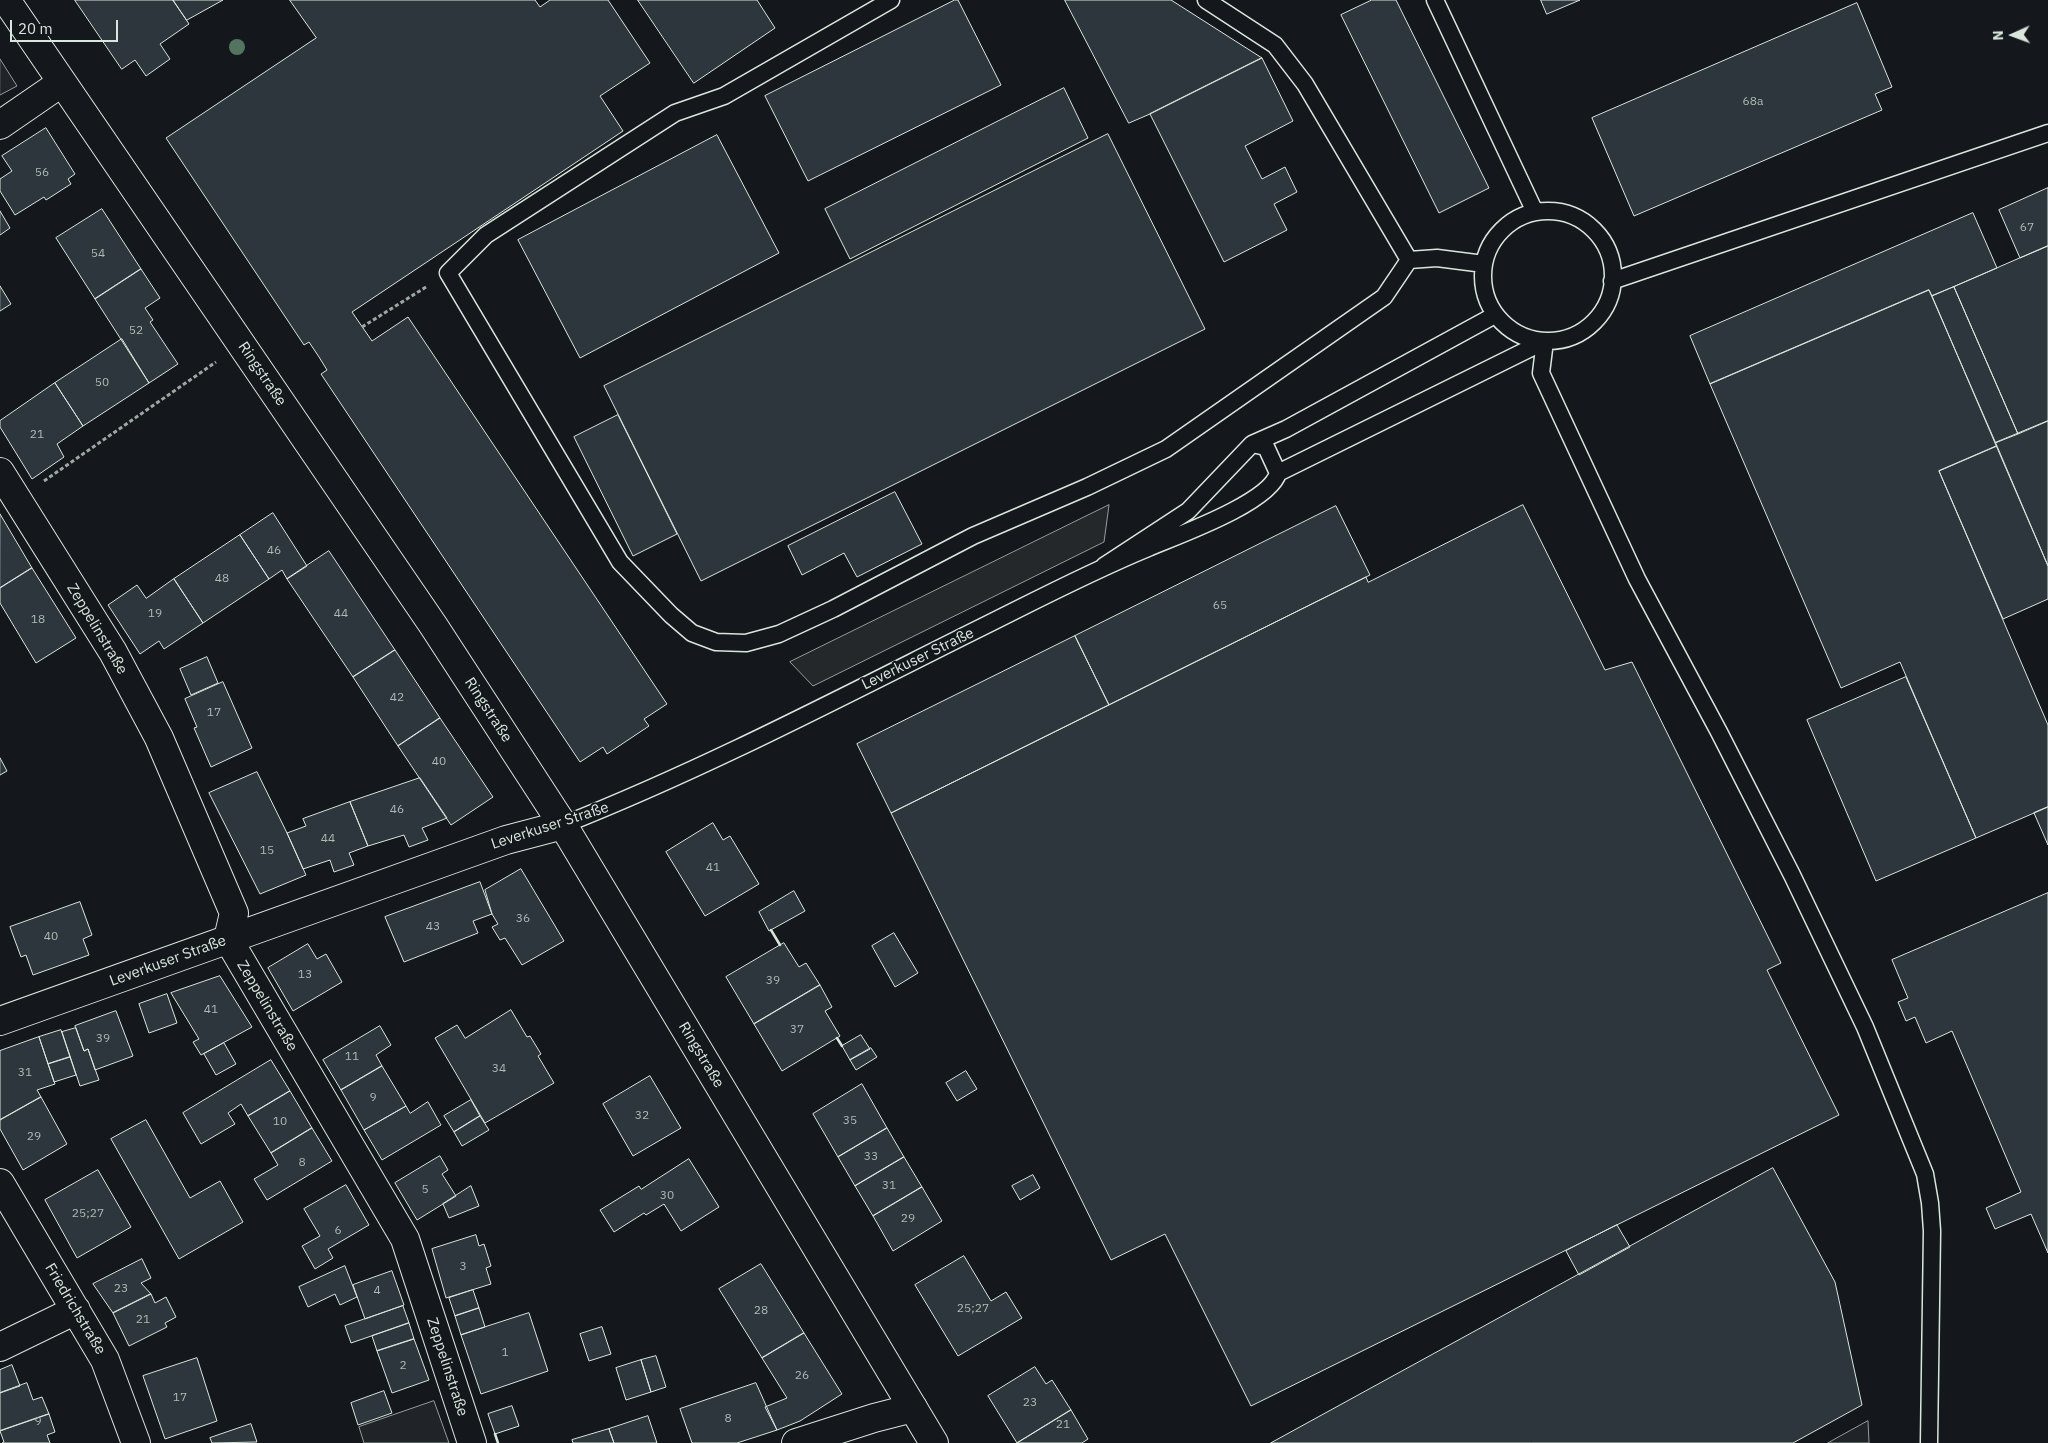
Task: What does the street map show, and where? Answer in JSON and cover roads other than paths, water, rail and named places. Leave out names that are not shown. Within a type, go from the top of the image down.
[{"type":"street","name":"Ringstraße","points":[[6,0],[428,617],[563,825],[934,1443]]},
{"type":"street","points":[[0,125],[61,83]]},
{"type":"street","name":"Zeppelinstraße","points":[[0,472],[113,652],[159,738],[234,913],[228,939],[405,1239],[472,1443]]},
{"type":"street","name":"Leverkuser Straße","points":[[0,1021],[506,840],[563,825]]},
{"type":"street","name":"Friedrichstraße","points":[[0,1182],[7,1209],[76,1310],[105,1360],[136,1443]]},
{"type":"street","points":[[0,1347],[76,1310]]},
{"type":"street","points":[[796,1443],[874,1418],[913,1408]]},
{"type":"lane","points":[[891,0],[724,96],[675,113],[486,235],[448,273],[620,562],[671,615],[692,633],[716,642],[746,643],[779,634],[818,616],[973,536],[1096,484],[1166,449],[1384,297],[1410,260]]},
{"type":"lane","points":[[1206,0],[1275,45],[1305,84],[1410,260]]},
{"type":"lane","points":[[1435,0],[1535,212]]},
{"type":"lane","points":[[1612,281],[2048,133]]},
{"type":"lane","points":[[1554,211],[1574,216],[1591,227],[1603,242],[1610,261],[1612,281],[1609,297],[1602,312],[1591,324],[1577,334],[1562,339],[1545,340],[1531,338],[1505,325],[1487,299],[1483,282],[1484,264],[1490,246],[1501,230],[1517,218],[1535,212],[1554,211]]},
{"type":"lane","points":[[1410,260],[1437,258],[1484,264]]},
{"type":"lane","points":[[1252,444],[1286,430],[1496,314]]},
{"type":"lane","points":[[1252,444],[1266,448],[1278,473],[1545,340]]},
{"type":"lane","points":[[1545,340],[1541,373],[1637,579],[1719,732],[1832,958],[1865,1027],[1925,1174],[1932,1231],[1929,1443]]},
{"type":"lane","name":"Leverkuser Straße","points":[[1104,566],[1188,510],[1252,444]]},
{"type":"lane","name":"Leverkuser Straße","points":[[563,825],[635,796],[868,684],[1104,566],[1216,519],[1256,498],[1276,479],[1278,473]]}]
